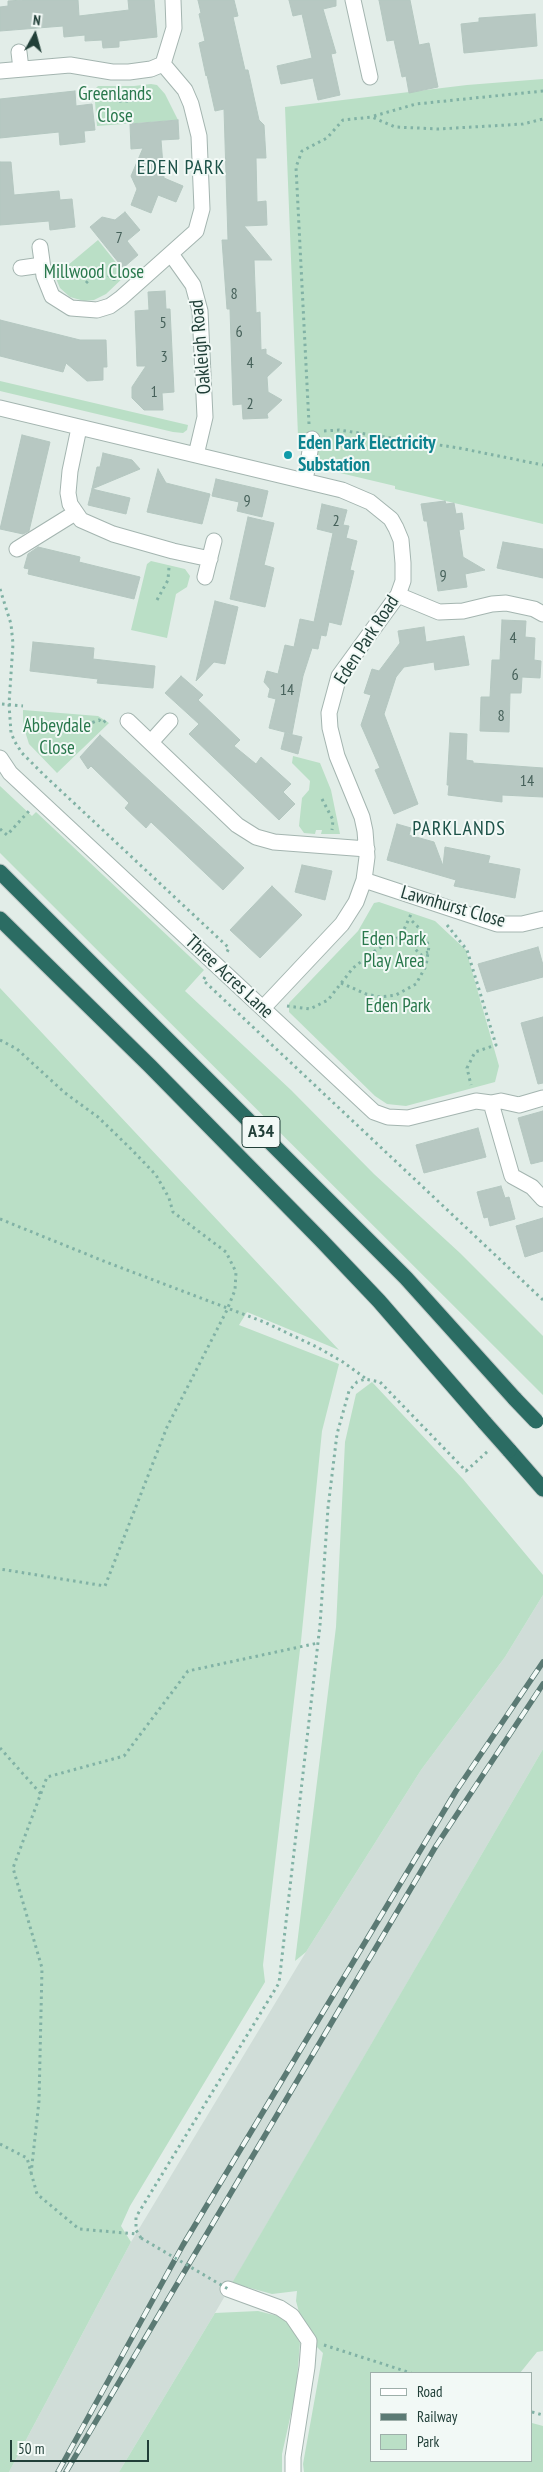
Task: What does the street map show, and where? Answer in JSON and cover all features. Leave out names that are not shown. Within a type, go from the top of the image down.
[{"type":"highway","name":"A34","points":[[0,872],[406,1278],[515,1400],[540,1425]]},
{"type":"highway","name":"A34","points":[[0,919],[321,1240],[378,1301],[543,1489]]},
{"type":"street","points":[[163,64],[174,28],[173,0]]},
{"type":"street","points":[[353,0],[370,78]]},
{"type":"street","points":[[19,52],[21,69]]},
{"type":"street","points":[[0,71],[70,65],[112,72],[129,72],[151,69],[163,64]]},
{"type":"street","points":[[40,246],[47,287],[52,296],[71,308],[97,310],[110,306],[196,231],[202,209],[199,136],[191,104],[185,90],[163,64]]},
{"type":"street","name":"Oakleigh Road","points":[[171,254],[194,285],[200,311],[206,417],[196,455]]},
{"type":"street","points":[[20,268],[42,265]]},
{"type":"street","name":"Eden Park Road","points":[[0,408],[304,481],[357,496],[370,502],[391,519],[400,540],[403,581],[398,595],[339,676],[329,713],[334,747],[362,817],[367,849],[364,880],[356,902],[342,924],[262,1008]]},
{"type":"street","points":[[79,428],[68,482],[70,504],[81,520],[100,529],[173,551],[210,559]]},
{"type":"street","points":[[304,481],[313,433]]},
{"type":"street","points":[[17,549],[75,513]]},
{"type":"street","points":[[205,577],[214,541]]},
{"type":"street","points":[[398,595],[439,612],[463,611],[492,604],[506,603],[534,609],[543,614]]},
{"type":"street","points":[[128,721],[237,825],[256,837],[274,842],[367,849]]},
{"type":"street","points":[[151,742],[170,721]]},
{"type":"street","name":"Three Acres Lane","points":[[0,758],[10,773],[368,1107],[383,1116],[408,1118],[476,1101],[490,1104],[501,1101],[519,1105],[543,1098]]},
{"type":"street","name":"Lawnhurst Close","points":[[364,880],[497,924],[522,924],[543,919]]},
{"type":"street","points":[[490,1104],[512,1176],[532,1187],[543,1199]]},
{"type":"street","points":[[228,2289],[268,2303],[286,2312],[302,2327],[309,2340],[293,2457],[294,2472]]},
{"type":"path","points":[[119,101],[130,101],[142,97],[142,81]]},
{"type":"path","points":[[543,91],[416,104],[372,117],[343,120],[327,138],[302,151],[296,167],[313,433],[339,430],[404,439],[501,455],[543,465]]},
{"type":"path","points":[[372,117],[395,127],[439,129],[523,124],[543,119]]},
{"type":"path","points":[[86,283],[94,275],[109,275],[114,278],[115,281],[111,286],[120,298]]},
{"type":"path","points":[[157,600],[168,580],[173,551]]},
{"type":"path","points":[[0,589],[11,624],[13,644],[9,704],[11,732],[22,752],[229,948],[225,955]]},
{"type":"path","points":[[2,704],[23,706]]},
{"type":"path","points":[[55,730],[70,731],[99,720],[103,723],[108,718]]},
{"type":"path","points":[[322,799],[333,820],[332,830],[327,832]]},
{"type":"path","points":[[0,829],[7,835],[30,811]]},
{"type":"path","points":[[285,1005],[289,1008],[310,1009],[328,1000],[347,974],[367,956],[401,936],[413,909]]},
{"type":"path","points":[[341,983],[366,994],[380,997],[396,996],[411,988],[420,980],[428,960],[429,948],[421,930],[410,919]]},
{"type":"path","points":[[442,919],[467,950],[496,1045],[479,1049],[468,1066],[467,1073],[473,1090]]},
{"type":"path","points":[[420,941],[424,941],[429,948],[423,955],[419,955],[415,949],[420,941]]},
{"type":"path","points":[[203,980],[369,1134],[543,1300]]},
{"type":"path","points":[[0,1040],[17,1049],[65,1093],[98,1117],[156,1175],[169,1198],[173,1212],[226,1252],[236,1272],[235,1290],[227,1310],[167,1427],[105,1586],[0,1570]]},
{"type":"path","points":[[0,1219],[227,1310],[264,1322],[317,1347],[343,1362],[365,1379],[380,1382],[466,1471],[493,1446]]},
{"type":"path","points":[[228,2289],[140,2238],[134,2224],[136,2217],[280,1983],[318,1643],[328,1508],[337,1434],[349,1391],[357,1382],[365,1379]]},
{"type":"path","points":[[32,2174],[39,2101],[42,1968],[13,1868],[47,1777],[124,1756],[188,1671],[318,1643]]},
{"type":"path","points":[[0,1748],[41,1794]]},
{"type":"path","points":[[0,2144],[27,2158],[37,2194],[79,2229],[137,2234]]},
{"type":"path","points":[[309,2340],[408,2372]]},
{"type":"shaded area","points":[[543,1595],[543,1749],[215,2313],[119,2472],[9,2472],[131,2242],[306,1952],[421,1770],[505,1657]]},
{"type":"green space","points":[[543,79],[543,524],[395,489],[395,486],[315,467],[319,441],[298,436],[285,107],[467,85]]},
{"type":"green space","name":"Greenlands Close","points":[[157,85],[165,94],[178,120],[97,126],[94,90],[98,86]]},
{"type":"green space","name":"Millwood Close","points":[[98,240],[126,275],[106,294],[94,300],[84,301],[70,297],[60,288],[55,276]]},
{"type":"green space","points":[[0,381],[188,425],[187,430],[183,433],[173,432],[0,391]]},
{"type":"green space","points":[[151,561],[185,569],[190,576],[187,587],[176,594],[167,638],[131,630],[147,564]]},
{"type":"green space","name":"Abbeydale Close","points":[[23,710],[98,716],[109,723],[57,773],[29,744],[23,725]]},
{"type":"green space","points":[[293,756],[320,763],[331,790],[340,834],[321,834],[322,830],[316,830],[315,834],[304,833],[299,826],[302,798],[309,790],[310,781],[292,763]]},
{"type":"green space","points":[[0,786],[32,816],[36,812],[204,970],[185,991],[291,1090],[374,1174],[460,1253],[543,1336],[543,1395],[0,853]]},
{"type":"green space","name":"Eden Park","points":[[379,902],[435,921],[466,950],[499,1066],[495,1082],[406,1106],[387,1104],[375,1096],[289,1012],[289,1003],[358,931],[374,903]]},
{"type":"green space","points":[[0,988],[339,1350],[247,1312],[239,1325],[339,1364],[322,1431],[301,1641],[263,1965],[265,1982],[130,2206],[121,2226],[131,2242],[9,2472],[0,2472]]},
{"type":"green space","points":[[372,1382],[463,1479],[543,1575],[543,1595],[505,1657],[421,1770],[306,1952],[295,1961],[336,1627],[345,1442],[356,1394]]},
{"type":"green space","points":[[543,1749],[543,2351],[537,2352],[521,2372],[370,2372],[370,2462],[533,2462],[533,2423],[543,2426],[543,2472],[304,2472],[303,2464],[323,2353],[314,2344],[299,2312],[296,2301],[297,2291],[272,2294],[232,2283]]},
{"type":"green space","points":[[258,2311],[282,2317],[290,2324],[300,2343],[296,2391],[282,2454],[282,2472],[119,2472],[215,2313]]},
{"type":"building","points":[[78,0],[79,16],[129,10],[128,0],[154,0],[157,37],[119,41],[119,47],[103,48],[102,40],[85,41],[85,35],[64,37],[63,26],[0,31],[0,7],[8,6],[8,1]]},
{"type":"building","points":[[198,0],[234,0],[238,16],[233,17],[245,70],[248,70],[259,120],[264,125],[266,158],[256,158],[257,202],[266,201],[267,225],[244,226],[272,260],[254,260],[256,313],[260,312],[261,350],[266,349],[266,354],[282,363],[267,377],[268,392],[282,400],[267,414],[268,418],[243,419],[242,404],[233,405],[230,309],[227,309],[222,240],[228,240],[224,109],[215,111],[206,76],[199,43],[205,41]]},
{"type":"building","points":[[289,0],[336,0],[336,6],[323,9],[336,53],[331,54],[340,95],[318,100],[313,78],[281,84],[277,66],[312,58],[302,14],[293,16]]},
{"type":"building","points":[[379,0],[410,0],[419,45],[429,43],[438,87],[409,93],[406,76],[402,77],[394,40],[387,41]]},
{"type":"building","points":[[535,14],[537,46],[464,53],[461,24],[479,22],[479,18]]},
{"type":"building","points":[[75,91],[76,106],[92,104],[95,130],[84,131],[85,142],[60,145],[59,132],[0,138],[0,99]]},
{"type":"building","points":[[178,120],[179,139],[161,140],[164,178],[183,186],[176,202],[158,195],[151,213],[131,205],[137,189],[131,176],[143,148],[131,149],[130,124]]},
{"type":"building","points":[[0,162],[11,162],[14,195],[59,191],[60,200],[72,199],[75,227],[50,230],[49,221],[0,225]]},
{"type":"building","points":[[125,212],[140,230],[127,241],[138,255],[123,268],[90,227],[102,217],[115,220]]},
{"type":"building","points":[[165,291],[166,309],[170,309],[174,392],[162,393],[163,410],[144,410],[132,398],[132,387],[146,366],[137,366],[135,311],[149,310],[148,292]]},
{"type":"building","points":[[0,320],[80,340],[106,340],[107,367],[103,367],[103,380],[87,381],[66,363],[63,372],[0,356]]},
{"type":"building","points":[[22,435],[50,442],[29,531],[23,534],[0,529]]},
{"type":"building","points":[[103,453],[132,460],[140,469],[92,489],[97,467],[100,467]]},
{"type":"building","points":[[158,469],[166,483],[210,494],[202,524],[147,512]]},
{"type":"building","points":[[216,479],[268,491],[262,517],[237,511],[239,502],[212,496]]},
{"type":"building","points":[[92,489],[130,498],[126,514],[88,505]]},
{"type":"building","points":[[445,501],[446,504],[454,503],[456,514],[462,513],[464,529],[459,530],[463,557],[485,570],[465,574],[467,587],[438,591],[427,521],[424,521],[421,504]]},
{"type":"building","points":[[322,504],[347,510],[343,525],[349,526],[346,538],[357,541],[350,570],[354,571],[341,625],[329,622],[326,636],[321,635],[318,649],[312,648],[303,676],[292,734],[269,728],[276,699],[268,697],[270,689],[264,682],[267,671],[278,674],[285,645],[294,647],[300,619],[314,622],[333,533],[317,529]]},
{"type":"building","points":[[248,517],[274,523],[264,565],[274,568],[265,607],[230,599]]},
{"type":"building","points":[[503,542],[543,549],[543,578],[497,568]]},
{"type":"building","points":[[38,547],[80,557],[79,562],[140,577],[134,599],[28,574],[29,569],[24,568],[28,554]]},
{"type":"building","points":[[215,601],[238,607],[225,664],[214,662],[196,681]]},
{"type":"building","points":[[502,620],[526,621],[525,637],[535,638],[534,660],[541,661],[540,678],[522,677],[521,693],[510,693],[509,732],[480,731],[481,697],[490,697],[492,660],[500,660]]},
{"type":"building","points":[[424,627],[426,642],[464,636],[469,665],[435,670],[434,662],[404,667],[396,677],[384,714],[418,804],[394,814],[375,770],[380,768],[361,725],[371,695],[364,693],[372,669],[379,671],[400,643],[398,631]]},
{"type":"building","points":[[33,642],[94,648],[93,659],[155,666],[153,688],[97,683],[98,679],[30,671]]},
{"type":"building","points":[[181,676],[203,695],[198,700],[240,740],[234,746],[256,764],[261,757],[291,784],[283,792],[295,804],[279,820],[189,734],[199,724],[165,693]]},
{"type":"building","points":[[285,733],[302,737],[298,754],[281,749]]},
{"type":"building","points":[[450,733],[467,734],[466,760],[473,761],[473,763],[543,768],[543,797],[502,795],[502,802],[448,795]]},
{"type":"building","points":[[100,735],[244,868],[223,890],[151,822],[146,828],[125,808],[129,803],[91,766],[88,769],[80,757]]},
{"type":"building","points":[[397,824],[411,828],[409,835],[434,842],[443,866],[445,847],[490,856],[488,863],[520,869],[515,898],[454,886],[456,880],[387,860]]},
{"type":"building","points":[[302,865],[332,871],[325,900],[295,892]]},
{"type":"building","points":[[272,886],[302,915],[260,958],[230,930]]},
{"type":"building","points":[[538,947],[543,965],[543,977],[487,992],[478,964]]},
{"type":"building","points":[[543,1017],[543,1083],[538,1084],[521,1023]]},
{"type":"building","points":[[543,1111],[543,1161],[531,1164],[518,1118]]},
{"type":"building","points":[[478,1128],[486,1157],[424,1173],[416,1145]]},
{"type":"building","points":[[501,1186],[505,1198],[509,1197],[515,1219],[490,1226],[488,1217],[484,1218],[477,1192]]},
{"type":"building","points":[[543,1218],[543,1251],[525,1257],[516,1226]]},
{"type":"railway","points":[[58,2472],[183,2245],[456,1791],[543,1662]]},
{"type":"railway","points":[[66,2472],[436,1846],[543,1684]]},
{"type":"place","name":"Eden Park Electricity Substation","points":[[288,455]]},
{"type":"district","name":"EDEN PARK","points":[[181,168]]},
{"type":"district","name":"PARKLANDS","points":[[459,829]]},
{"type":"park label","name":"Eden Park Play Area","points":[[394,951]]}]
